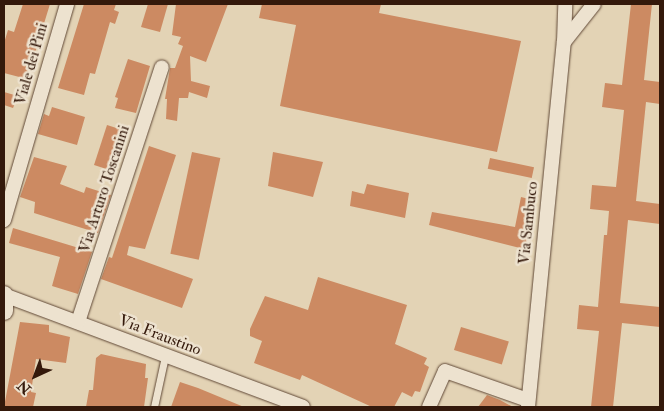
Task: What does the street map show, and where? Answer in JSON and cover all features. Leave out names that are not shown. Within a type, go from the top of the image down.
[{"type":"street","name":"Viale dei Pini","points":[[4,220],[67,4]]},
{"type":"street","name":"Via Sambuco","points":[[528,404],[564,42],[565,4]]},
{"type":"street","points":[[564,42],[594,4]]},
{"type":"street","name":"Via Arturo Toscanini","points":[[78,322],[162,67]]},
{"type":"street","points":[[4,291],[4,311]]},
{"type":"street","name":"Via Fraustino","points":[[4,295],[303,407]]},
{"type":"street","points":[[429,407],[445,371],[528,404]]},
{"type":"lane","points":[[154,407],[165,356]]},
{"type":"building","points":[[23,4],[50,4],[27,79],[4,73],[4,43],[8,30],[14,32]]},
{"type":"building","points":[[84,4],[116,4],[114,10],[119,12],[115,24],[110,22],[95,74],[90,73],[84,95],[58,88]]},
{"type":"building","points":[[148,4],[168,4],[160,32],[141,27]]},
{"type":"building","points":[[176,4],[228,4],[206,62],[190,56],[191,81],[210,86],[207,98],[189,92],[188,98],[179,98],[177,121],[166,119],[167,99],[165,99],[170,68],[175,68],[183,46],[178,44],[181,37],[172,35]]},
{"type":"building","points":[[262,4],[381,4],[379,13],[521,41],[497,152],[280,106],[296,25],[259,18]]},
{"type":"building","points":[[631,4],[652,4],[644,80],[660,82],[660,104],[646,102],[636,201],[660,204],[660,224],[628,220],[620,303],[660,307],[660,327],[622,323],[613,407],[591,407],[599,331],[577,329],[579,305],[598,307],[604,235],[607,235],[609,211],[590,209],[592,185],[616,187],[624,110],[602,107],[605,83],[622,85]]},
{"type":"building","points":[[128,59],[150,66],[136,113],[115,108],[118,98],[115,97]]},
{"type":"building","points":[[4,92],[18,96],[13,108],[4,105]]},
{"type":"building","points":[[52,107],[85,117],[77,145],[38,134],[44,114],[49,116]]},
{"type":"building","points":[[107,125],[128,132],[115,172],[94,165]]},
{"type":"building","points":[[149,146],[176,155],[145,249],[129,246],[127,255],[193,279],[182,308],[101,279],[109,257],[112,258]]},
{"type":"building","points":[[192,152],[220,158],[199,260],[170,254]]},
{"type":"building","points":[[273,152],[323,162],[313,197],[268,186]]},
{"type":"building","points":[[34,157],[67,166],[60,184],[84,193],[86,187],[111,195],[98,233],[34,213],[35,202],[20,197]]},
{"type":"building","points":[[490,158],[534,167],[532,178],[488,169]]},
{"type":"building","points":[[367,184],[409,193],[405,218],[350,206],[352,191],[364,194]]},
{"type":"building","points":[[521,197],[533,200],[528,250],[429,225],[432,212],[515,227]]},
{"type":"building","points":[[13,228],[92,252],[78,294],[52,286],[60,257],[9,243]]},
{"type":"building","points":[[318,277],[407,305],[395,344],[427,358],[424,364],[429,367],[420,392],[415,391],[412,397],[402,392],[394,407],[372,407],[302,375],[300,380],[254,363],[262,341],[250,336],[250,329],[265,296],[308,310]]},
{"type":"building","points":[[20,322],[49,325],[49,332],[70,337],[66,363],[36,359],[31,392],[36,393],[33,407],[4,407]]},
{"type":"building","points":[[461,327],[509,342],[502,365],[454,350]]},
{"type":"building","points":[[101,354],[146,364],[145,378],[148,378],[144,407],[86,407],[89,390],[93,390],[96,358]]},
{"type":"building","points":[[180,382],[198,388],[244,407],[171,407]]},
{"type":"building","points":[[487,395],[500,400],[513,407],[478,407]]}]
